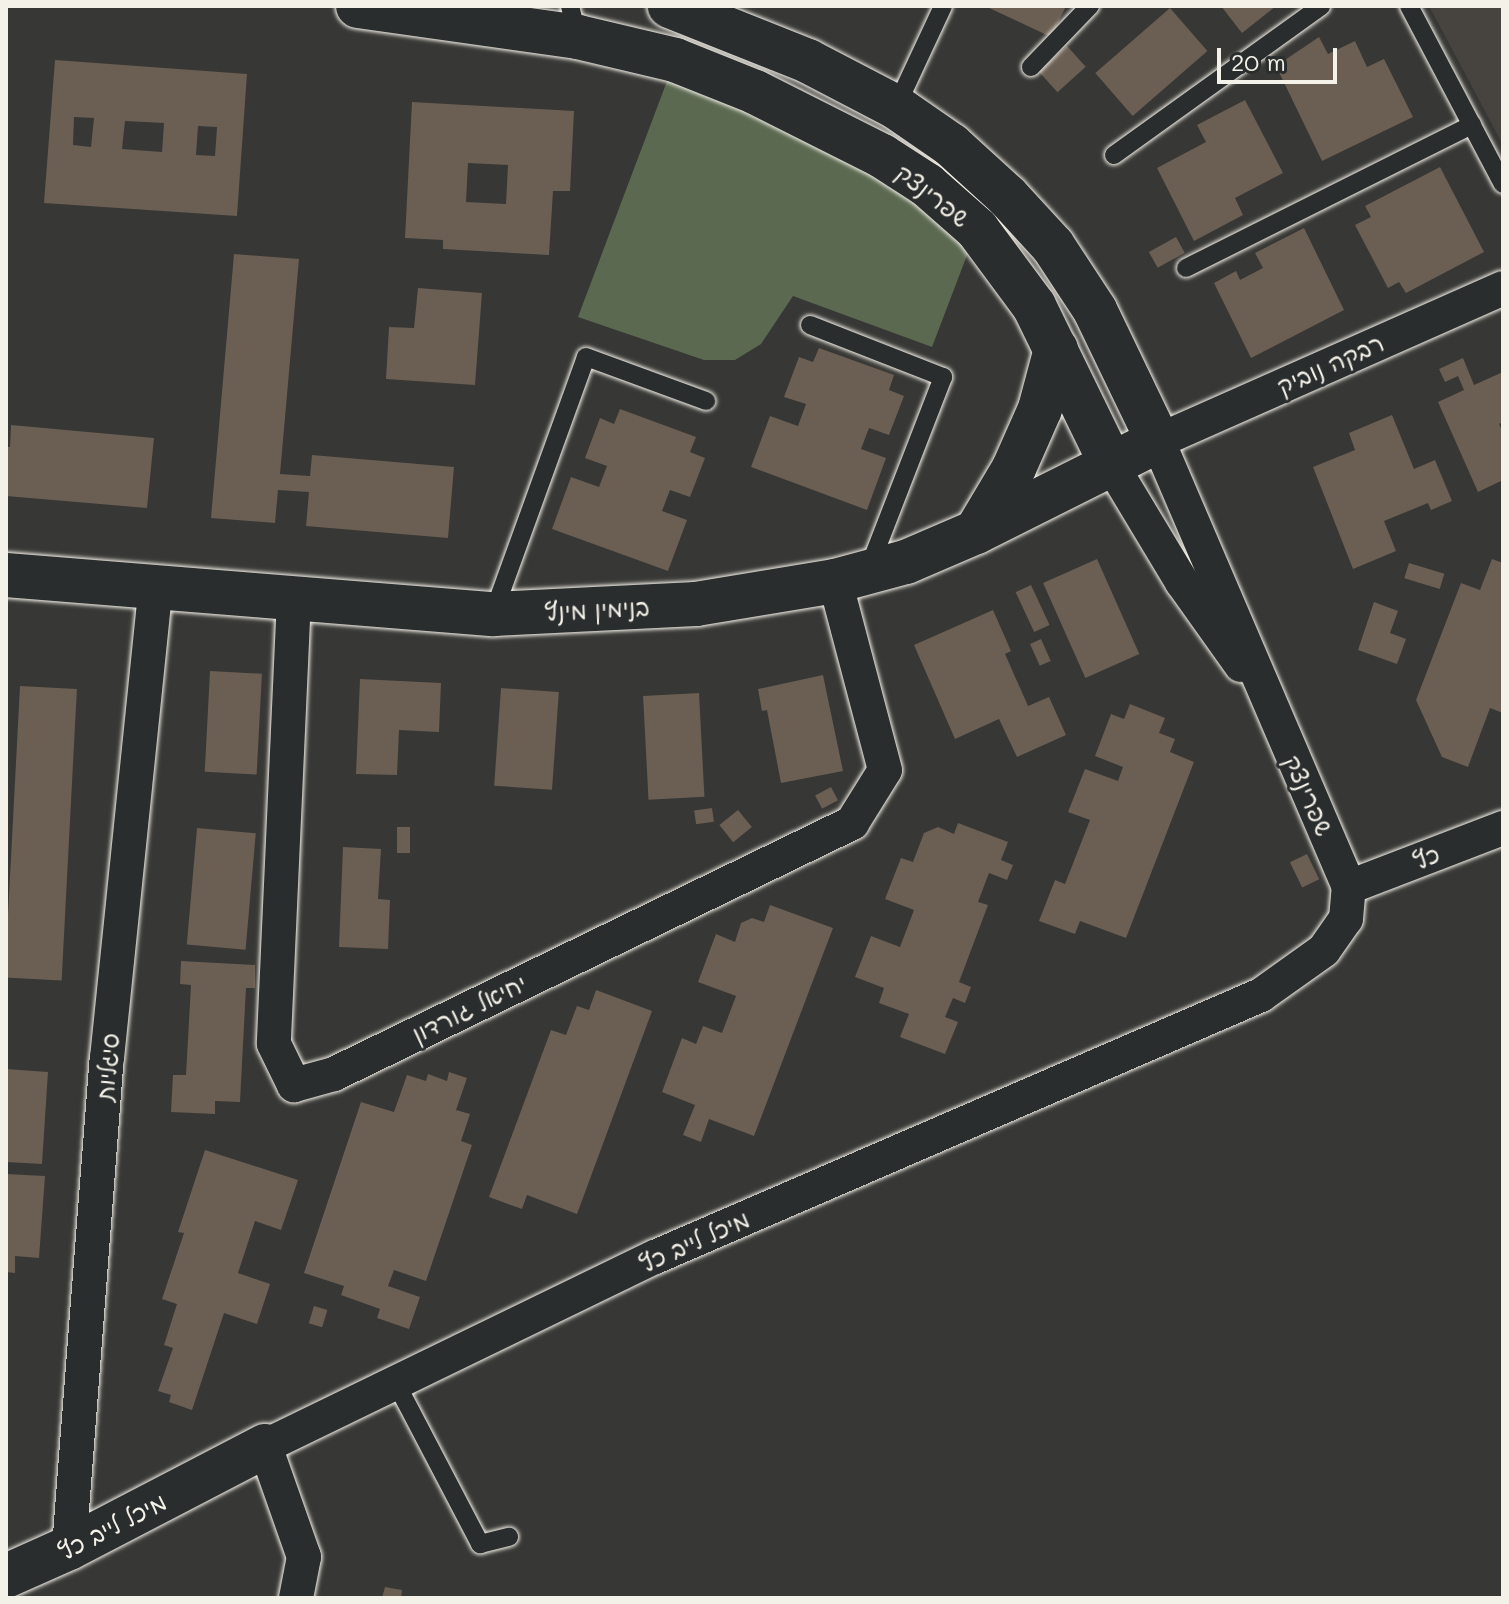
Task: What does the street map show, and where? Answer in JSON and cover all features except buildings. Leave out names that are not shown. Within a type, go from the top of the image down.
[{"type":"street","name":"שפרינצק","points":[[358,6],[574,21],[755,92],[848,138],[927,185],[977,229],[1034,306],[1111,464],[1182,582],[1269,704]]},
{"type":"street","name":"שפרינצק","points":[[670,6],[716,14],[896,107],[951,145],[1007,196],[1053,246],[1095,310],[1158,441],[1349,887]]},
{"type":"street","points":[[670,6],[675,60]]},
{"type":"street","points":[[675,60],[716,14]]},
{"type":"street","name":"רבקה נוביק","points":[[1158,441],[1503,288]]},
{"type":"street","points":[[976,532],[1014,468],[1040,409],[1056,349]]},
{"type":"street","name":"בנימין מינץ","points":[[6,575],[493,614],[696,604],[851,577],[906,562],[976,532],[1158,441]]},
{"type":"street","name":"יחיאל גורדון","points":[[294,598],[274,1044],[294,1085],[334,1074],[852,823],[885,770],[851,577]]},
{"type":"street","name":"סיגליות","points":[[69,1548],[107,1058],[156,587]]},
{"type":"street","name":"כץ","points":[[1349,887],[1503,828]]},
{"type":"street","name":"מיכל לייב כץ","points":[[6,1576],[69,1548],[265,1446],[655,1257],[1261,995],[1324,950],[1346,919],[1349,887]]},
{"type":"street","points":[[265,1446],[304,1557],[296,1598]]},
{"type":"lane","points":[[896,107],[943,6]]},
{"type":"lane","points":[[1031,67],[1090,6]]},
{"type":"lane","points":[[1114,155],[1321,6]]},
{"type":"lane","points":[[1409,6],[1503,184]]},
{"type":"lane","points":[[1186,268],[1472,125]]},
{"type":"lane","points":[[810,325],[943,377],[851,577]]},
{"type":"lane","points":[[493,614],[586,357],[706,401]]},
{"type":"lane","points":[[396,1383],[480,1544],[509,1537]]},
{"type":"shaded area","points":[[1429,6],[1503,6],[1503,145]]},
{"type":"green space","points":[[675,60],[977,229],[932,347],[793,296],[761,344],[735,360],[704,360],[578,317]]}]
